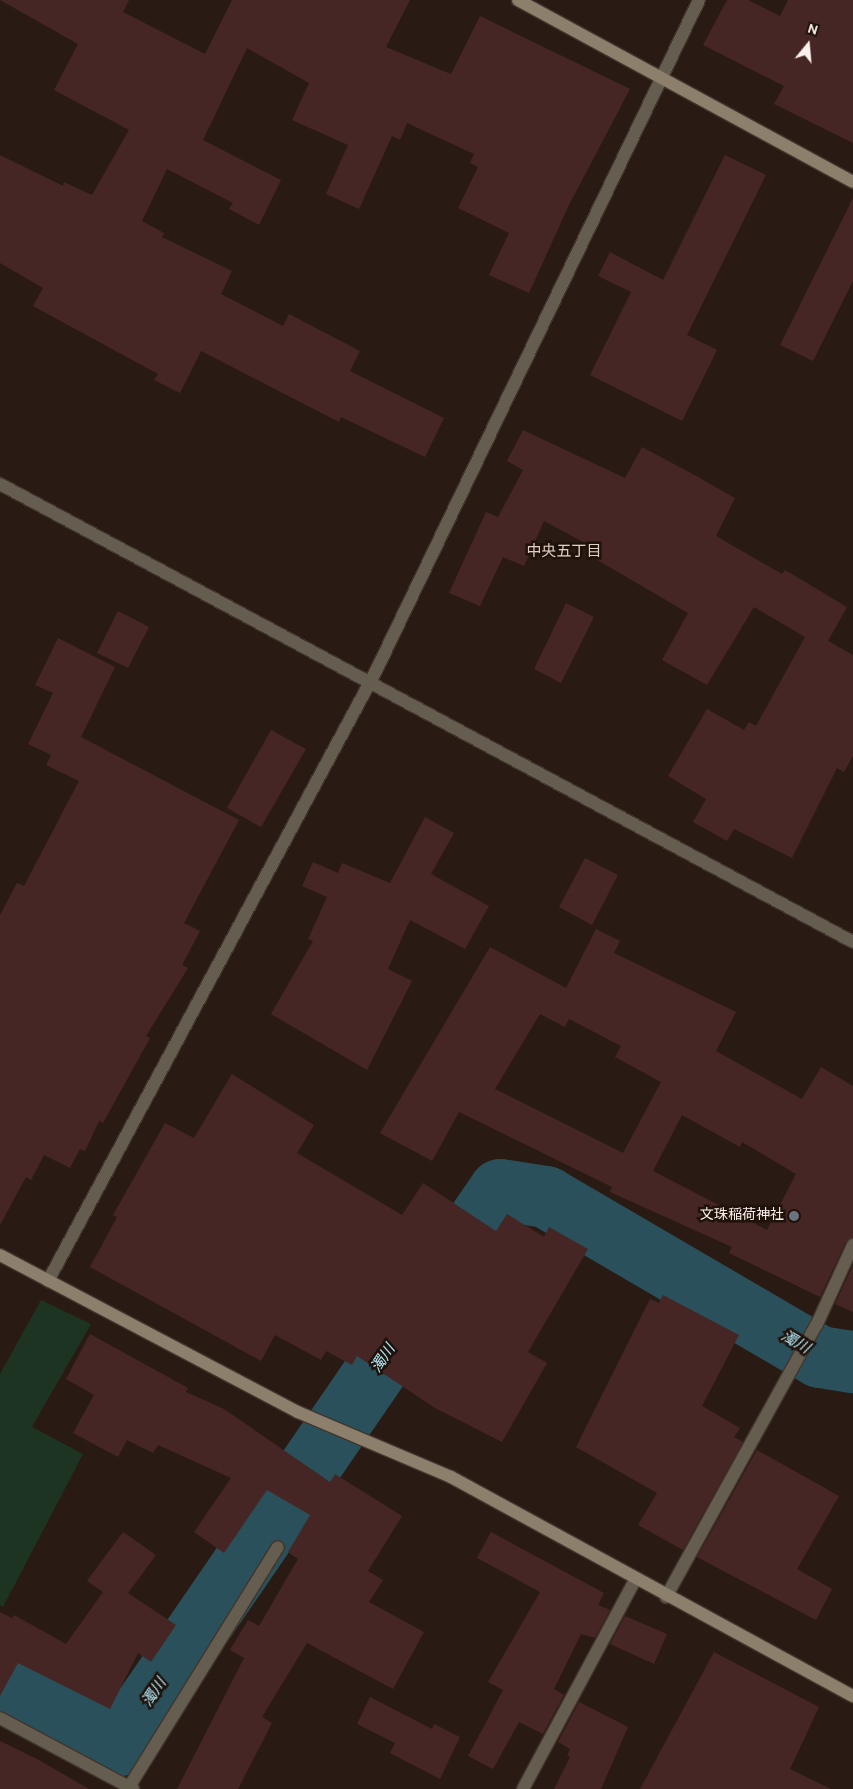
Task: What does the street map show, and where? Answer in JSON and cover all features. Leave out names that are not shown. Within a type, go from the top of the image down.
[{"type":"street","points":[[518,0],[660,79],[853,182]]},
{"type":"street","points":[[48,1281],[370,683],[699,0]]},
{"type":"street","points":[[0,484],[853,942]]},
{"type":"street","points":[[666,1597],[816,1326],[853,1246]]},
{"type":"street","points":[[0,1255],[298,1412],[451,1477],[666,1597],[853,1696]]},
{"type":"street","points":[[0,1718],[131,1788],[278,1547]]},
{"type":"street","points":[[524,1789],[635,1580]]},
{"type":"green space","points":[[41,1300],[91,1324],[32,1427],[83,1454],[3,1607],[0,1605],[0,1374]]},
{"type":"building","points":[[0,0],[129,0],[123,12],[205,54],[232,0],[410,0],[386,47],[451,74],[480,16],[630,89],[568,207],[529,293],[489,275],[509,233],[458,208],[478,167],[470,163],[474,154],[407,123],[400,140],[392,136],[359,209],[326,194],[348,145],[292,120],[309,83],[247,48],[203,140],[281,180],[259,225],[229,209],[233,203],[167,169],[142,221],[164,233],[162,237],[232,271],[221,294],[283,326],[289,314],[360,351],[350,371],[444,418],[425,457],[341,417],[339,422],[201,351],[180,393],[154,380],[158,374],[33,306],[43,288],[0,263],[0,155],[63,186],[64,182],[92,195],[129,130],[54,90],[78,44]]},
{"type":"building","points":[[727,0],[748,0],[780,16],[788,0],[853,0],[853,143],[774,104],[784,86],[703,45]]},
{"type":"building","points":[[725,155],[766,175],[687,335],[717,350],[682,421],[590,375],[631,292],[598,276],[610,252],[663,280]]},
{"type":"building","points":[[853,198],[853,281],[813,361],[780,345]]},
{"type":"building","points":[[523,430],[625,478],[642,447],[689,472],[735,498],[716,536],[782,574],[785,570],[847,607],[828,641],[853,655],[853,756],[844,772],[837,768],[792,858],[734,829],[727,841],[693,822],[706,799],[668,776],[707,709],[744,730],[749,722],[756,726],[805,637],[754,607],[707,685],[662,660],[688,613],[594,558],[598,550],[544,521],[524,566],[503,557],[480,606],[449,593],[486,512],[498,517],[523,470],[507,461]]},
{"type":"building","points":[[566,603],[594,617],[561,683],[534,669]]},
{"type":"building","points":[[118,611],[149,627],[128,668],[97,653]]},
{"type":"building","points":[[58,638],[115,667],[81,737],[239,820],[184,923],[200,931],[182,965],[188,968],[146,1036],[150,1038],[103,1123],[99,1121],[85,1151],[80,1149],[70,1168],[44,1155],[31,1180],[26,1177],[0,1225],[0,915],[17,883],[24,886],[79,781],[46,765],[51,755],[28,744],[53,693],[35,685]]},
{"type":"building","points":[[271,730],[306,749],[261,827],[227,808]]},
{"type":"building","points":[[425,817],[454,833],[431,874],[489,906],[465,949],[410,920],[388,969],[412,981],[367,1070],[271,1014],[313,941],[308,939],[327,897],[302,886],[313,862],[338,873],[342,863],[390,883]]},
{"type":"building","points":[[585,858],[618,875],[592,925],[559,907]]},
{"type":"building","points":[[596,929],[620,941],[614,953],[736,1012],[716,1051],[802,1099],[821,1067],[853,1086],[853,1237],[846,1242],[820,1297],[729,1253],[732,1247],[610,1192],[612,1187],[459,1112],[432,1161],[380,1133],[490,947],[566,988]],"holes":[[[540,1014],[565,1027],[569,1019],[621,1046],[615,1057],[661,1082],[623,1153],[495,1089]],[[682,1115],[740,1147],[742,1142],[796,1174],[767,1230],[653,1171]]]},
{"type":"building","points":[[232,1074],[314,1125],[297,1153],[402,1215],[423,1183],[496,1231],[507,1214],[544,1237],[549,1227],[588,1249],[528,1352],[547,1363],[502,1442],[435,1408],[357,1356],[352,1365],[326,1351],[321,1360],[275,1335],[261,1361],[90,1267],[117,1217],[113,1215],[165,1123],[194,1138]]},
{"type":"building","points":[[853,1265],[853,1312],[835,1304]]},
{"type":"building","points":[[663,1295],[739,1335],[702,1406],[740,1428],[734,1437],[743,1442],[683,1550],[638,1525],[657,1493],[576,1447],[650,1299],[659,1303]]},
{"type":"building","points":[[90,1334],[188,1388],[186,1392],[224,1409],[330,1482],[335,1474],[402,1516],[368,1571],[383,1580],[369,1602],[424,1632],[393,1689],[307,1643],[262,1717],[272,1723],[238,1789],[177,1789],[244,1658],[230,1650],[248,1620],[259,1626],[298,1559],[288,1552],[310,1515],[267,1490],[224,1553],[194,1532],[231,1478],[158,1445],[153,1453],[127,1440],[118,1457],[73,1433],[94,1395],[66,1379]]},
{"type":"building","points":[[757,1450],[839,1496],[797,1569],[832,1589],[816,1620],[697,1557]]},
{"type":"building","points":[[123,1532],[156,1555],[128,1593],[176,1625],[151,1662],[138,1653],[110,1709],[18,1663],[0,1696],[0,1612],[12,1618],[14,1615],[66,1644],[103,1592],[87,1581]]},
{"type":"building","points":[[491,1532],[604,1593],[598,1605],[610,1610],[595,1638],[581,1634],[554,1689],[564,1695],[543,1734],[519,1722],[493,1769],[468,1756],[503,1690],[488,1682],[540,1592],[477,1558]]},
{"type":"building","points":[[625,1616],[667,1634],[654,1664],[610,1644]]},
{"type":"building","points":[[714,1652],[819,1707],[790,1769],[831,1789],[640,1789]]},
{"type":"building","points":[[370,1697],[432,1729],[434,1724],[460,1737],[440,1779],[390,1753],[395,1743],[357,1724]]},
{"type":"building","points":[[579,1702],[628,1727],[601,1789],[554,1789],[570,1757],[567,1756],[570,1749],[558,1742]]},
{"type":"building","points":[[0,1741],[37,1759],[89,1789],[0,1789]]},
{"type":"waterway","name":"濁川","points":[[0,1682],[119,1745],[500,1190],[546,1197],[820,1357],[853,1362]]},
{"type":"place","name":"文珠稲荷神社","points":[[794,1216]]},
{"type":"district","name":"中央五丁目","points":[[564,553]]}]
